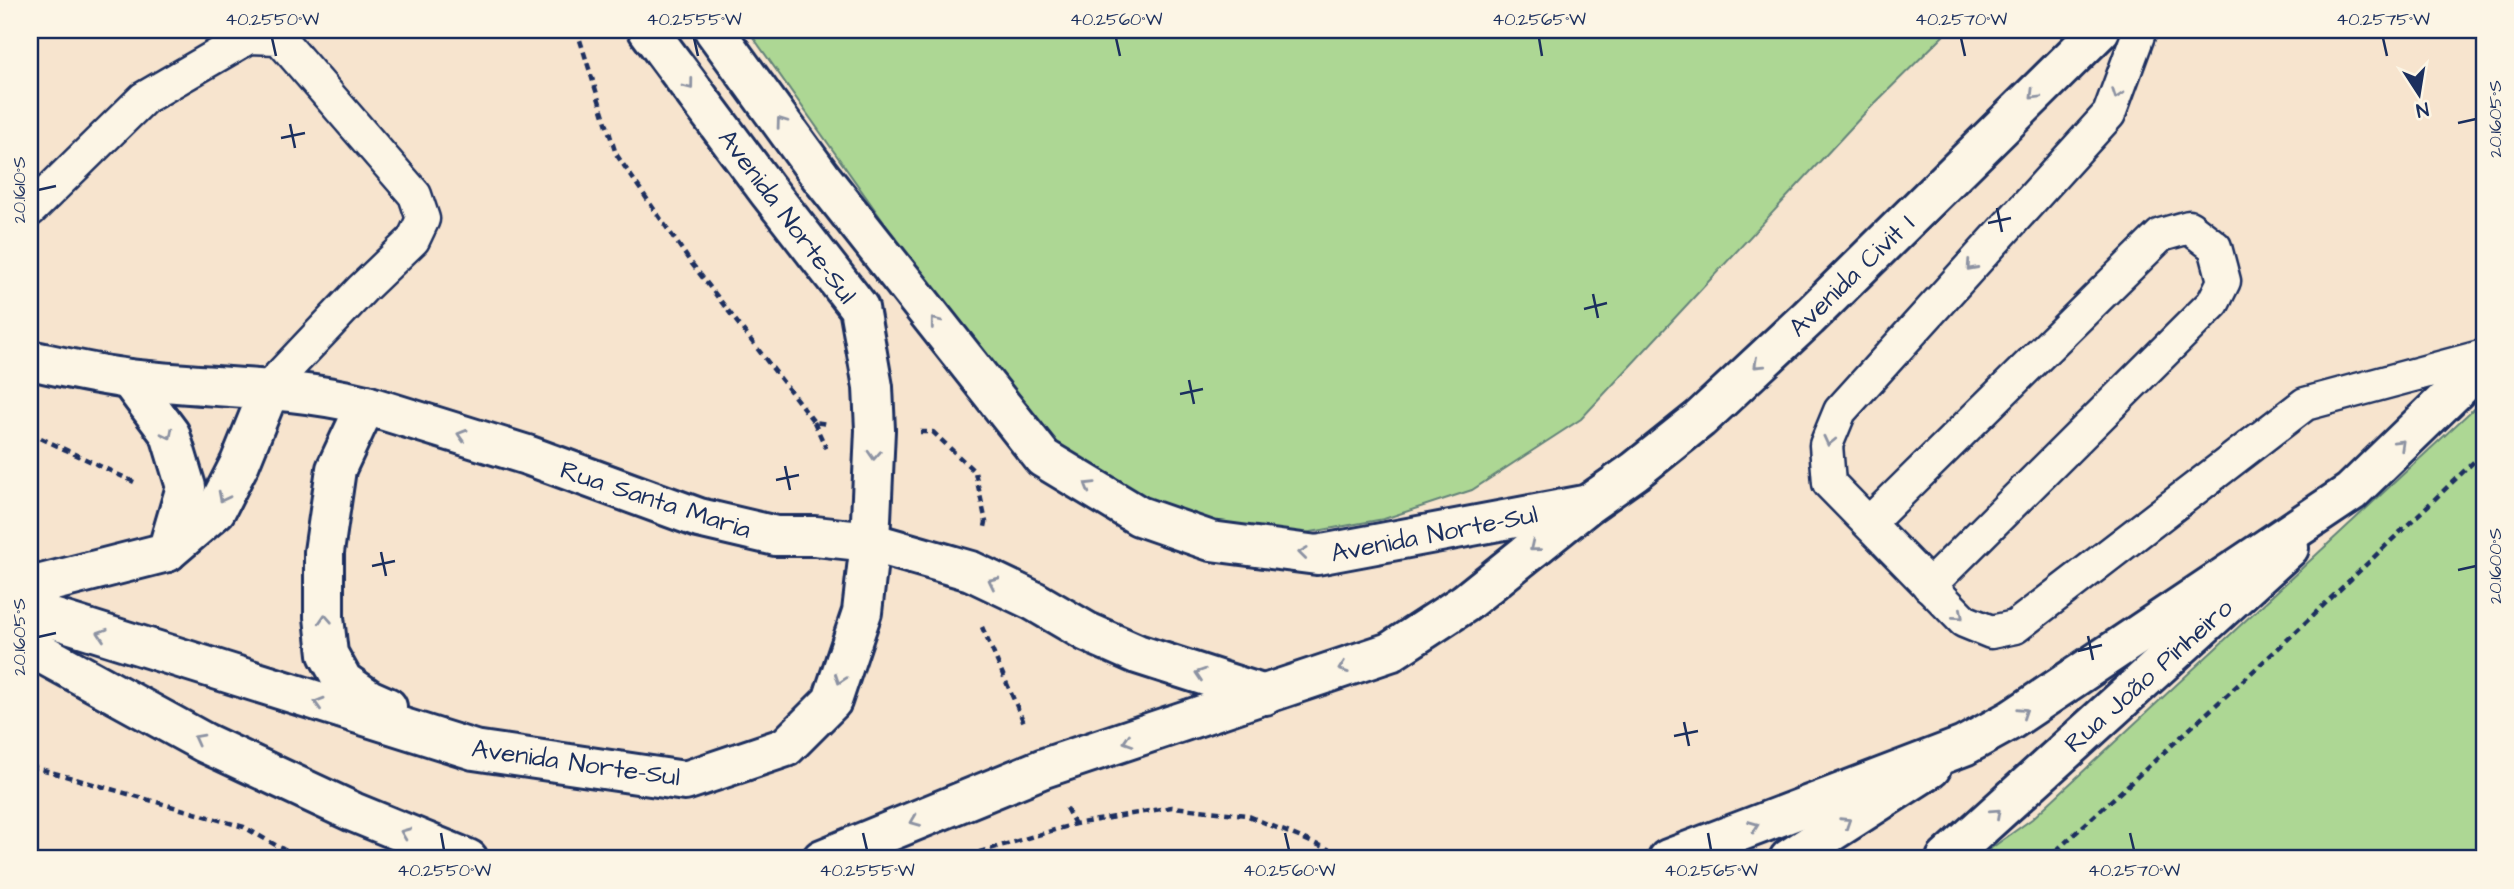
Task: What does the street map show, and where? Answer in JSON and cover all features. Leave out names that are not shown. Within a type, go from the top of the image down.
[{"type":"main road","name":"Avenida Norte-Sul","points":[[30,611],[474,750],[685,781],[786,747],[832,701],[862,612],[870,542],[875,430],[873,387],[859,308],[648,30]]},
{"type":"main road","name":"Avenida Norte-Sul","points":[[714,30],[821,177],[1044,458],[1139,516],[1212,541],[1317,555],[1587,505]]},
{"type":"main road","name":"Avenida Civit I","points":[[822,859],[1044,768],[1390,652],[1465,603],[1700,419],[1808,318],[2100,30]]},
{"type":"main road","name":"Rua Santa Maria","points":[[30,360],[129,379],[270,389],[366,405],[527,455],[699,518],[776,536],[815,536],[870,542],[971,571],[1034,601],[1087,632],[1137,654],[1265,695]]},
{"type":"main road","points":[[1789,859],[1964,746],[2011,720],[2351,492],[2484,363]]},
{"type":"main road","points":[[129,379],[170,434],[186,486],[167,552]]},
{"type":"main road","points":[[30,587],[167,552],[216,510],[240,463],[270,389]]},
{"type":"main road","points":[[366,405],[336,469],[324,552],[324,617],[328,654],[343,681],[360,693],[474,750]]},
{"type":"main road","name":"Rua João Pinheiro","points":[[1946,859],[2351,492]]},
{"type":"main road","points":[[30,647],[205,743],[353,812],[468,859]]},
{"type":"main road","points":[[1668,859],[1964,746]]},
{"type":"lane","points":[[2140,30],[2109,114],[1840,411],[1826,445],[1829,483],[1964,621],[1991,632],[2015,627],[2305,404],[2484,356]]},
{"type":"lane","points":[[30,211],[144,98],[249,37],[279,38],[415,195],[423,219],[414,240],[362,289],[270,389]]},
{"type":"lane","points":[[1869,523],[2161,235],[2189,227],[2215,247],[2224,281],[2213,303],[1929,586]]},
{"type":"path","points":[[574,30],[579,37],[616,154],[689,260],[814,422],[827,450]]},
{"type":"path","points":[[814,422],[875,430]]},
{"type":"path","points":[[30,433],[137,483]]},
{"type":"path","points":[[2047,859],[2285,642],[2484,452]]},
{"type":"path","points":[[30,765],[244,827],[300,859]]},
{"type":"path","points":[[954,859],[1075,824],[1172,807],[1246,815],[1352,859]]},
{"type":"green space","points":[[748,30],[1949,30],[1863,115],[1581,419],[1472,490],[1384,519],[1283,537],[1181,519],[1117,492],[1025,422]]},
{"type":"green space","points":[[2484,399],[2484,859],[1976,859],[2032,819]]}]
